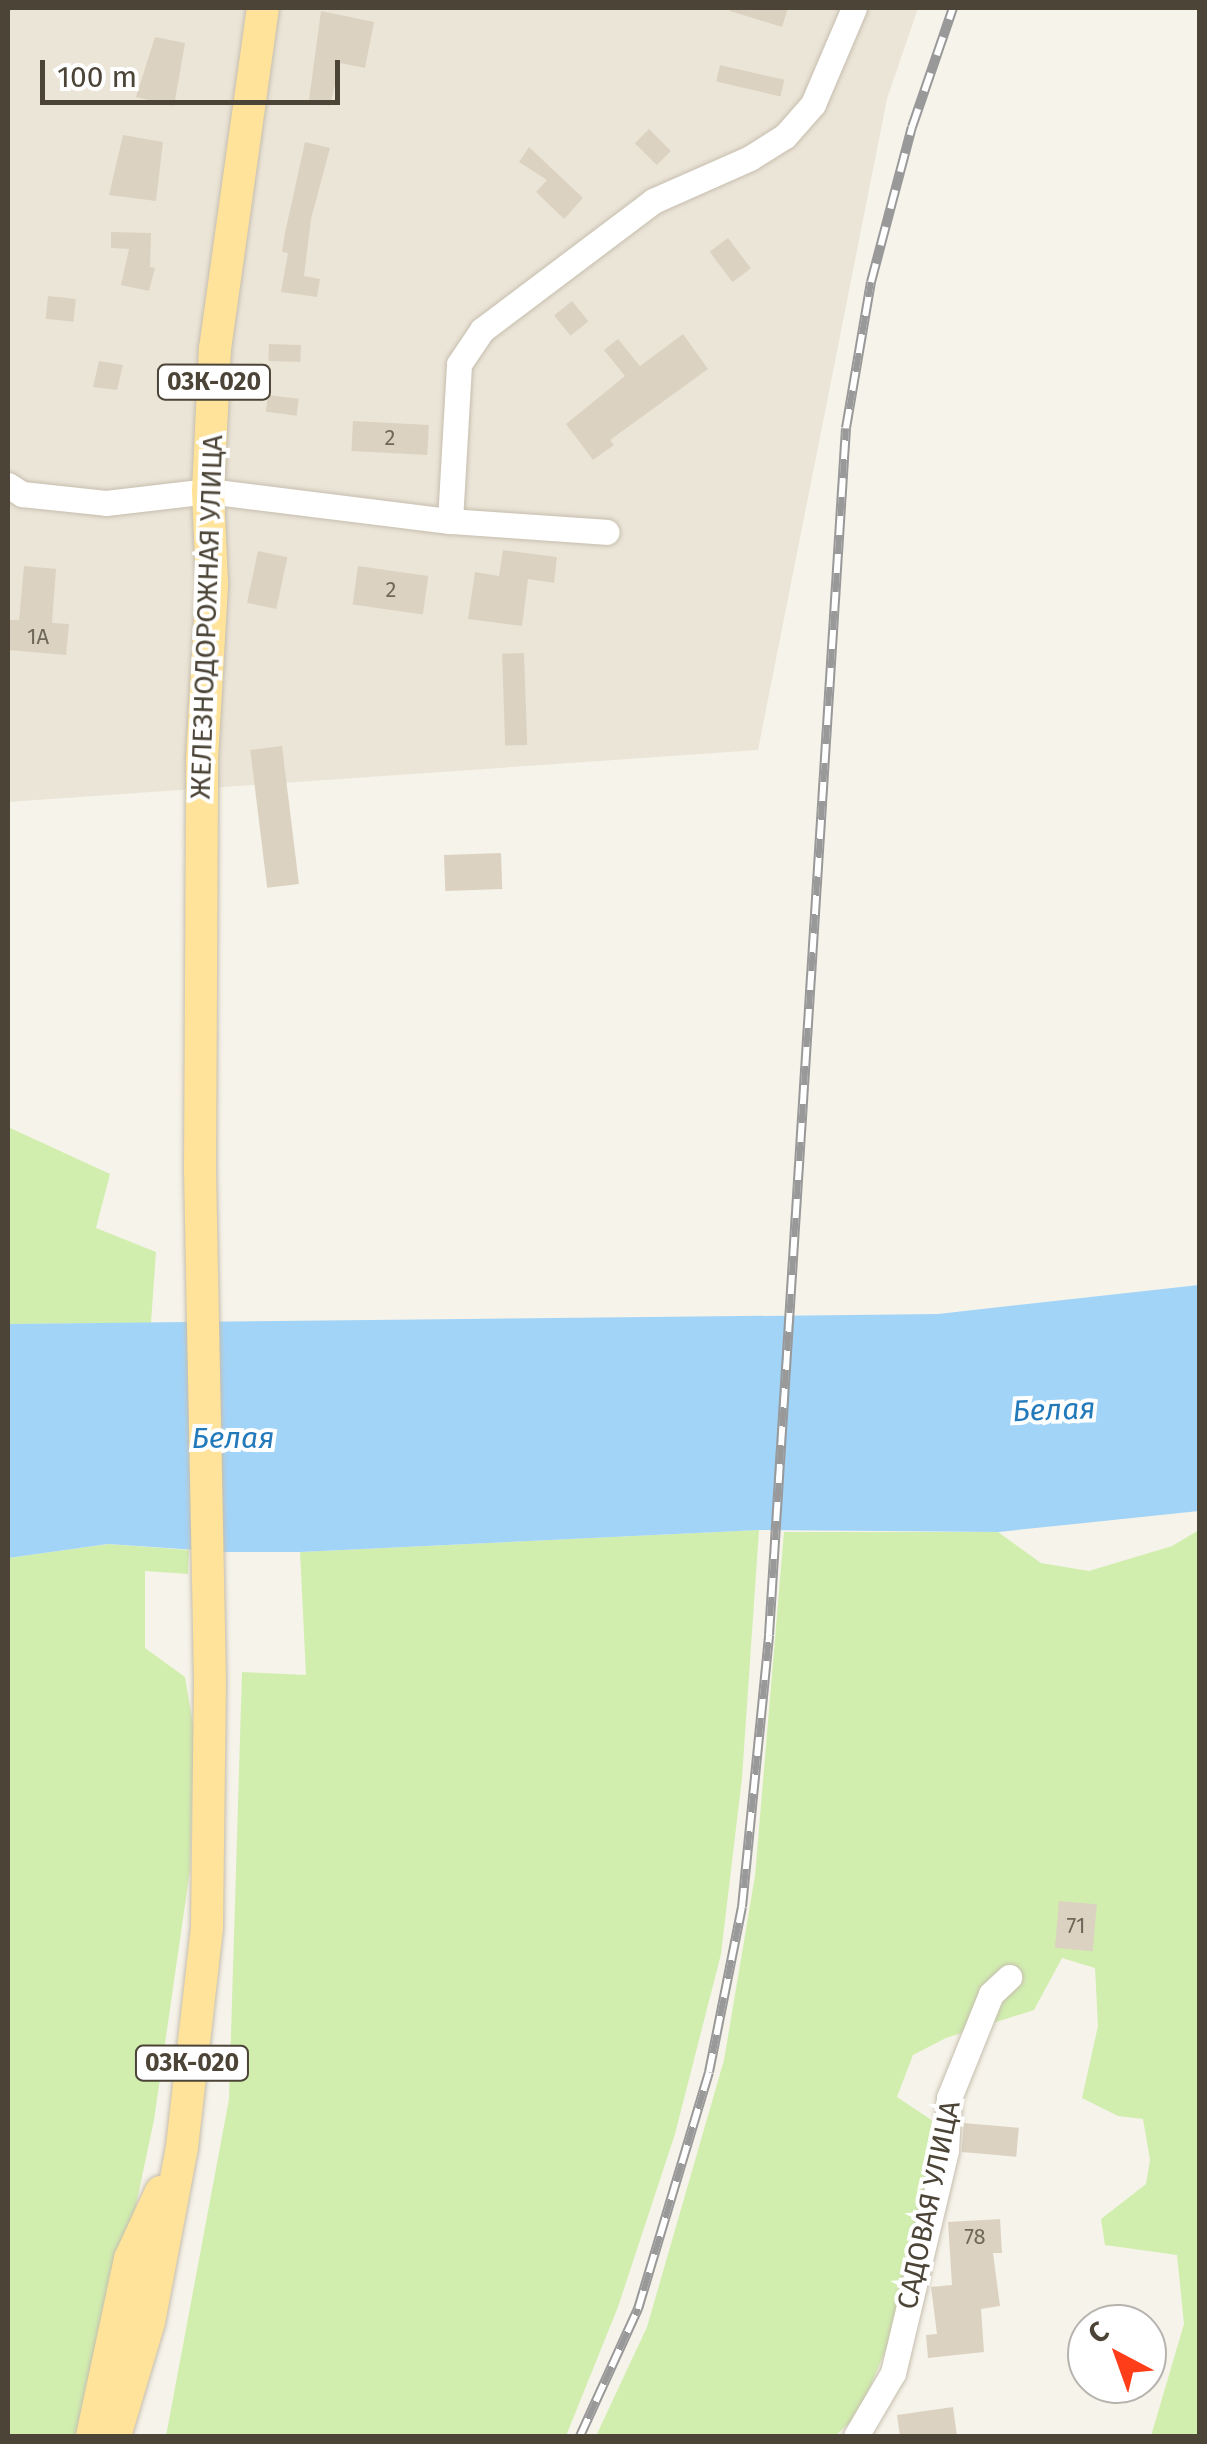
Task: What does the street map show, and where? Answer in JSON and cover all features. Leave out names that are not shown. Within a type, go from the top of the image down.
[{"type":"main road","name":"ЖЕЛЕЗНОДОРОЖНАЯ УЛИЦА","points":[[182,2147],[207,1926],[210,1681],[200,1170],[202,758],[212,583],[208,491],[216,350],[263,8]]},
{"type":"main road","points":[[92,2436],[130,2258],[182,2147]]},
{"type":"main road","name":"03К-020","points":[[114,2436],[149,2322],[182,2147]]},
{"type":"street","points":[[450,521],[459,364],[482,330],[653,201],[750,158],[785,136],[813,104],[854,8]]},
{"type":"street","points":[[8,485],[22,494],[106,503],[208,491],[450,521],[608,532]]},
{"type":"street","name":"САДОВАЯ УЛИЦА","points":[[856,2436],[892,2374],[946,2150],[950,2098],[991,1994],[1009,1977]]},
{"type":"shaded area","points":[[8,8],[918,8],[887,99],[758,750],[8,802]]},
{"type":"green space","points":[[8,1127],[110,1174],[96,1228],[156,1252],[151,1323],[8,1324]]},
{"type":"green space","points":[[759,1530],[742,1778],[721,1954],[675,2134],[618,2307],[566,2436],[166,2436],[229,2099],[242,1672],[306,1675],[300,1552]]},
{"type":"green space","points":[[1199,1530],[1199,2436],[1151,2436],[1160,2404],[1167,2404],[1167,2382],[1184,2324],[1177,2255],[1105,2245],[1101,2219],[1146,2184],[1150,2160],[1143,2119],[1118,2116],[1082,2098],[1098,2026],[1095,1968],[1062,1958],[1034,2010],[946,2038],[913,2055],[897,2097],[936,2123],[934,2164],[900,2315],[859,2414],[835,2436],[596,2436],[647,2327],[724,2060],[755,1876],[784,1532],[998,1532],[1041,1563],[1089,1571],[1172,1546]]},
{"type":"green space","points":[[108,1544],[189,1550],[188,1574],[145,1571],[145,1648],[185,1677],[194,1731],[190,1870],[154,2120],[87,2436],[8,2436],[8,1558]]},
{"type":"water","name":"Белая","points":[[1199,1285],[1199,1511],[998,1532],[759,1530],[300,1552],[226,1552],[108,1544],[8,1558],[8,1324],[938,1314]]},
{"type":"building","points":[[788,8],[782,27],[730,11]]},
{"type":"building","points":[[321,11],[374,22],[365,68],[340,63],[330,106],[309,100]]},
{"type":"building","points":[[155,37],[185,43],[174,106],[136,97]]},
{"type":"building","points":[[720,65],[784,80],[780,96],[716,82]]},
{"type":"building","points":[[649,129],[671,151],[657,165],[635,143]]},
{"type":"building","points":[[123,135],[163,142],[156,201],[109,195]]},
{"type":"building","points":[[305,142],[330,148],[311,219],[304,276],[320,279],[317,297],[281,292],[288,253],[282,252],[285,233]]},
{"type":"building","points":[[529,147],[583,198],[564,219],[536,192],[547,180],[519,162]]},
{"type":"building","points":[[111,232],[151,233],[150,267],[155,268],[149,291],[121,285],[129,249],[111,248]]},
{"type":"building","points":[[728,238],[751,268],[733,282],[710,252]]},
{"type":"building","points":[[48,296],[76,299],[73,322],[46,319]]},
{"type":"building","points":[[572,301],[588,321],[570,336],[554,315]]},
{"type":"building","points":[[683,334],[708,369],[610,440],[614,445],[593,460],[566,424],[625,376],[604,350],[618,339],[640,366]]},
{"type":"building","points":[[269,344],[301,345],[300,362],[268,361]]},
{"type":"building","points":[[99,361],[123,365],[117,390],[93,387]]},
{"type":"building","points":[[268,395],[299,399],[297,416],[266,412]]},
{"type":"building","points":[[353,421],[429,425],[427,455],[351,451]]},
{"type":"building","points":[[503,550],[557,557],[554,583],[528,579],[522,626],[468,619],[475,572],[499,576]]},
{"type":"building","points":[[258,551],[287,557],[276,609],[247,603]]},
{"type":"building","points":[[24,566],[56,569],[52,623],[69,624],[66,655],[8,650],[8,620],[19,620]]},
{"type":"building","points":[[358,566],[428,576],[423,615],[353,605]]},
{"type":"building","points":[[524,653],[527,745],[505,746],[502,654]]},
{"type":"building","points":[[282,746],[299,884],[267,888],[250,750]]},
{"type":"building","points":[[501,853],[502,889],[445,891],[444,855]]},
{"type":"building","points":[[1059,1901],[1097,1904],[1093,1951],[1055,1948]]},
{"type":"building","points":[[964,2123],[1019,2128],[1016,2157],[961,2152]]},
{"type":"building","points":[[1000,2219],[1002,2253],[993,2253],[1000,2306],[981,2309],[984,2352],[928,2358],[926,2335],[937,2334],[931,2287],[952,2285],[948,2222]]},
{"type":"building","points":[[953,2407],[957,2436],[900,2436],[897,2415]]},
{"type":"railway","points":[[580,2436],[638,2309],[709,2072],[742,1907],[769,1635],[846,428],[871,282],[912,127],[953,8]]}]
